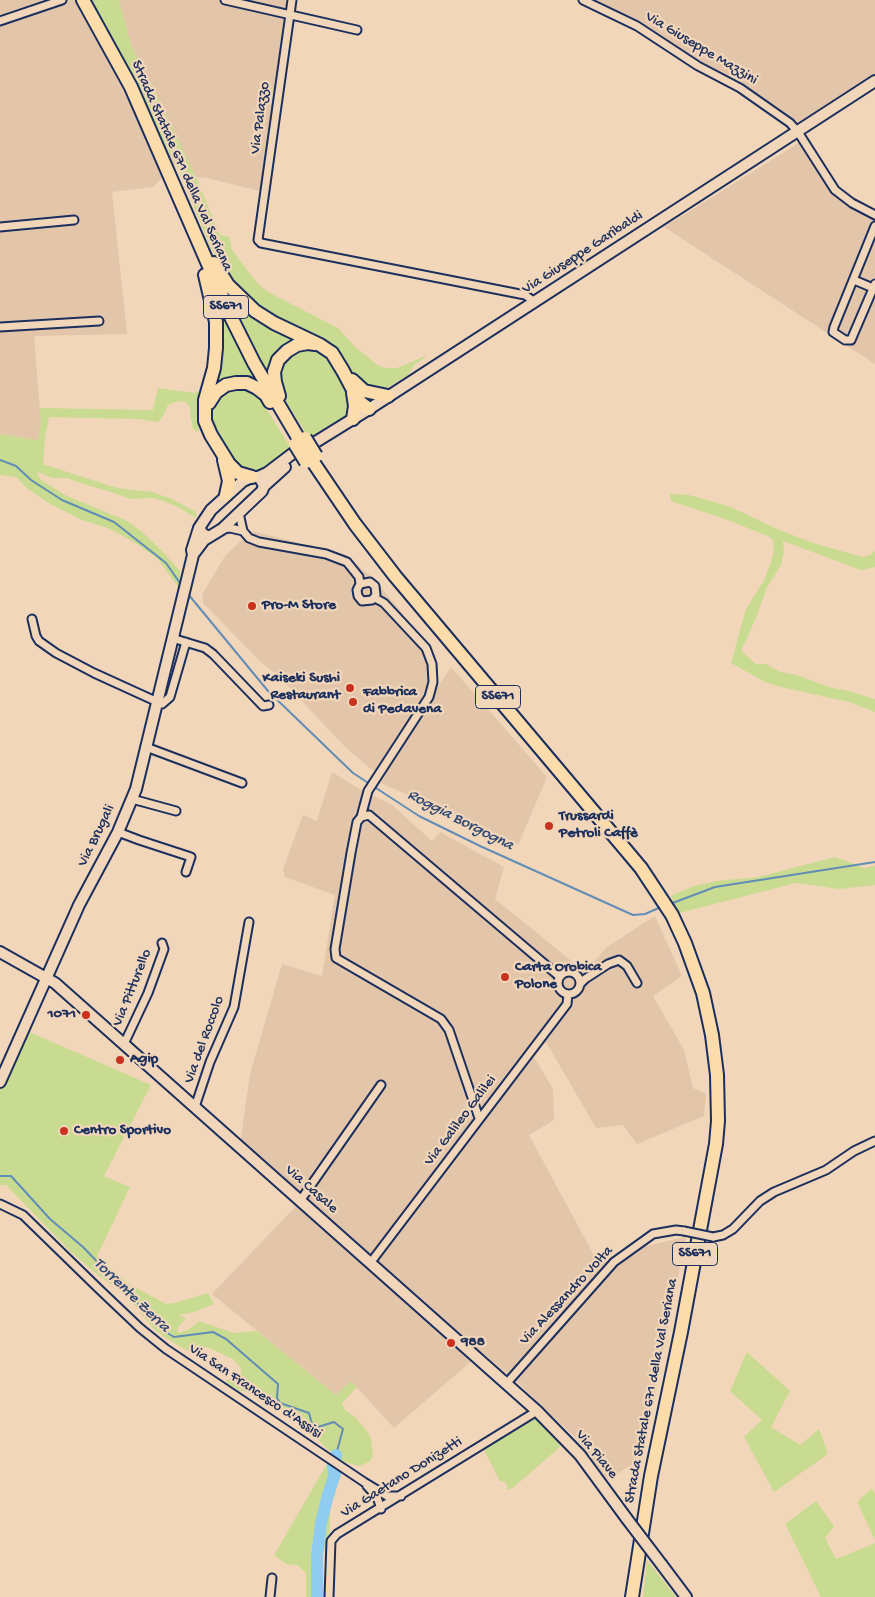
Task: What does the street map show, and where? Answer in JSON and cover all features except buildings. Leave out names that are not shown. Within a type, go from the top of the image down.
[{"type":"highway","name":"Strada Statale 671 della Val Seriana","points":[[83,0],[131,87],[236,328],[254,363],[306,450],[344,508],[395,576],[607,825],[654,885],[672,916],[694,967],[709,1019],[717,1075],[718,1121],[713,1168],[651,1476],[632,1597]]},
{"type":"highway","points":[[166,167],[212,260],[228,286],[255,311],[332,353],[358,390],[360,402],[369,409]]},
{"type":"highway","points":[[166,167],[208,286],[216,322],[214,368],[205,400],[205,421],[222,455],[228,481],[226,495]]},
{"type":"highway","points":[[306,450],[280,396],[274,372],[278,360],[286,351],[297,344],[320,345]]},
{"type":"highway","points":[[205,410],[216,392],[221,388],[236,383],[247,384],[257,388],[266,395],[306,450]]},
{"type":"highway","points":[[358,390],[388,396]]},
{"type":"highway","points":[[353,419],[358,390]]},
{"type":"highway","points":[[222,455],[238,473],[258,480]]},
{"type":"street","points":[[0,21],[62,0]]},
{"type":"street","points":[[225,0],[357,30]]},
{"type":"street","name":"Via Palazzo","points":[[292,0],[258,240],[261,243],[525,295],[535,302]]},
{"type":"street","name":"Via Giuseppe Mazzini","points":[[584,0],[637,26],[698,66],[740,88],[790,123],[798,132],[835,190],[852,203],[875,215]]},
{"type":"street","name":"Via Giuseppe Garibaldi","points":[[193,555],[192,550],[204,519],[226,495],[243,481],[258,480],[292,454],[306,450],[875,81]]},
{"type":"street","points":[[0,228],[74,220]]},
{"type":"street","points":[[854,280],[874,286],[852,338],[848,341],[833,332],[833,330],[875,226]]},
{"type":"street","points":[[0,327],[99,320]]},
{"type":"street","name":"Via Giuseppe Garibaldi","points":[[181,599],[193,555],[200,544],[222,529],[262,491],[258,480]]},
{"type":"street","points":[[239,513],[243,531],[249,538],[258,542],[326,554],[347,562],[355,571],[360,584],[357,593],[360,599],[366,602],[374,598],[377,592],[372,583],[366,581],[360,584]]},
{"type":"street","points":[[199,528],[203,534],[209,537]]},
{"type":"street","points":[[222,529],[230,528],[243,531]]},
{"type":"street","points":[[374,598],[384,603],[426,648],[432,664],[433,682],[429,697],[368,791],[361,817],[357,822],[336,958],[441,1019],[449,1030],[479,1118]]},
{"type":"street","name":"Via Brugali","points":[[0,1082],[46,976],[79,905],[118,832],[136,789],[181,599]]},
{"type":"street","points":[[32,619],[38,642],[94,673],[162,704],[170,697],[186,642]]},
{"type":"street","points":[[172,638],[205,648],[263,706],[268,705]]},
{"type":"street","points":[[146,747],[242,783]]},
{"type":"street","points":[[132,799],[176,811]]},
{"type":"street","points":[[361,817],[368,815],[560,978]]},
{"type":"street","points":[[118,832],[191,857],[186,872]]},
{"type":"street","name":"Via del Roccolo","points":[[195,1107],[210,1062],[234,1007],[249,922]]},
{"type":"street","name":"Via Pitturello","points":[[124,1044],[164,949],[162,943]]},
{"type":"street","name":"Via Casale","points":[[0,952],[46,976],[55,983],[371,1262],[554,1428]]},
{"type":"street","points":[[581,983],[578,976],[573,972],[567,972],[560,978],[558,984],[559,989],[568,995],[577,992],[585,979],[608,964],[619,960],[627,966],[637,983]]},
{"type":"street","name":"Via Galileo Galilei","points":[[371,1262],[567,1004],[568,995]]},
{"type":"street","points":[[300,1201],[381,1085]]},
{"type":"street","name":"Via Alessandro Volta","points":[[506,1384],[614,1262],[653,1234],[676,1230],[713,1238],[723,1235],[733,1229],[760,1202],[774,1192],[826,1170],[854,1151],[875,1141]]},
{"type":"street","name":"Via San Francesco d'Assisi","points":[[0,1204],[23,1215],[140,1328],[166,1349],[364,1482],[387,1496],[401,1496]]},
{"type":"street","name":"Via Gaetano Donizetti","points":[[329,1597],[331,1541],[338,1534],[537,1411]]},
{"type":"street","name":"Via Piave","points":[[554,1428],[580,1455],[686,1597]]},
{"type":"street","name":"Via San Francesco d'Assisi","points":[[364,1482],[377,1498],[380,1509]]},
{"type":"street","points":[[270,1597],[272,1578]]},
{"type":"shaded area","points":[[0,0],[92,0],[123,58],[166,148],[176,164],[153,187],[112,192],[127,334],[34,336],[41,425],[38,440],[0,434]]},
{"type":"shaded area","points":[[119,0],[297,0],[268,193],[196,177],[132,48]]},
{"type":"shaded area","points":[[585,0],[875,0],[875,76],[800,122],[785,116]]},
{"type":"shaded area","points":[[807,138],[838,187],[871,208],[875,208],[875,364],[664,227]]},
{"type":"shaded area","points":[[251,531],[344,554],[374,579],[431,648],[438,665],[436,690],[451,667],[547,777],[518,845],[381,783],[385,776],[371,769],[347,749],[280,678],[259,660],[203,603],[202,595],[225,556]]},
{"type":"shaded area","points":[[332,772],[359,789],[392,805],[432,841],[440,832],[504,867],[495,899],[585,972],[607,947],[655,916],[682,976],[653,996],[684,1050],[693,1088],[706,1094],[704,1116],[637,1144],[623,1125],[596,1128],[546,1042],[534,1057],[553,1089],[554,1120],[529,1135],[598,1263],[646,1246],[686,1237],[642,1458],[608,1480],[576,1438],[482,1352],[394,1428],[352,1382],[336,1395],[212,1294],[297,1205],[239,1151],[250,1074],[282,964],[322,976],[335,895],[285,877],[283,869],[303,815],[317,821]]},
{"type":"green space","points":[[92,0],[119,0],[132,48],[196,177],[220,235],[229,237],[232,250],[259,285],[270,293],[338,328],[355,347],[379,366],[397,368],[425,356],[414,365],[408,375],[388,387],[372,390],[351,374],[338,351],[329,342],[302,332],[261,310],[233,283],[218,262],[210,246],[176,164],[166,148],[123,58]]},
{"type":"green space","points":[[228,289],[298,340],[269,378],[227,297]]},
{"type":"green space","points":[[215,295],[259,383],[214,389]]},
{"type":"green space","points":[[303,347],[321,351],[330,359],[343,378],[352,408],[347,415],[309,438],[282,395],[276,377],[281,362]]},
{"type":"green space","points":[[233,387],[244,388],[255,394],[293,451],[255,474],[238,470],[213,431],[209,410],[221,393]]},
{"type":"green space","points":[[158,388],[195,393],[196,391],[200,394],[199,430],[197,432],[193,429],[189,406],[184,401],[168,405],[158,422],[138,419],[49,417],[43,464],[117,488],[152,492],[172,499],[196,512],[196,518],[178,507],[161,500],[152,498],[130,499],[67,478],[52,478],[38,472],[37,474],[41,480],[65,495],[127,521],[141,531],[180,571],[179,588],[157,558],[137,544],[108,528],[82,520],[50,504],[28,489],[16,477],[0,475],[0,434],[38,440],[41,425],[40,408],[153,410]]},
{"type":"green space","points":[[670,494],[689,495],[731,507],[775,528],[813,543],[862,557],[871,555],[875,551],[875,567],[861,570],[783,541],[784,552],[781,565],[767,587],[741,651],[756,664],[766,664],[780,672],[797,675],[829,687],[875,699],[875,712],[849,702],[765,682],[731,663],[746,609],[764,580],[771,562],[774,550],[773,540],[768,536],[725,519],[671,501]]},
{"type":"green space","points":[[835,857],[864,868],[875,866],[875,885],[839,889],[796,883],[679,913],[671,896],[694,886],[717,881],[758,877]]},
{"type":"green space","name":"Centro Sportivo","points":[[18,1027],[151,1085],[104,1176],[130,1187],[97,1256],[129,1284],[166,1304],[208,1293],[214,1304],[195,1312],[178,1315],[186,1318],[177,1329],[178,1333],[188,1330],[199,1321],[234,1333],[257,1331],[336,1395],[351,1381],[357,1387],[342,1403],[345,1410],[355,1417],[371,1439],[373,1456],[369,1462],[359,1466],[344,1462],[297,1421],[261,1398],[238,1390],[230,1385],[225,1381],[241,1374],[241,1368],[233,1359],[207,1347],[186,1350],[164,1337],[153,1328],[131,1301],[119,1290],[70,1251],[6,1185],[0,1185],[0,1067]]},
{"type":"green space","points":[[747,1352],[790,1391],[771,1427],[800,1445],[819,1429],[828,1454],[774,1492],[744,1437],[762,1420],[730,1391]]},
{"type":"green space","points":[[535,1418],[561,1446],[514,1487],[508,1490],[506,1483],[500,1481],[483,1448]]},
{"type":"green space","points":[[327,1464],[339,1471],[335,1495],[330,1506],[330,1532],[321,1560],[324,1597],[306,1597],[306,1573],[297,1565],[286,1564],[274,1555]]},
{"type":"green space","points":[[872,1488],[875,1494],[875,1540],[857,1502]]},
{"type":"green space","points":[[816,1501],[834,1526],[825,1538],[836,1559],[875,1543],[875,1597],[821,1597],[785,1524]]},
{"type":"green space","points":[[647,1560],[676,1597],[643,1597]]},
{"type":"waterway","name":"Roggia Borgogna","points":[[0,460],[16,466],[31,480],[62,500],[114,522],[166,563],[182,586]]},
{"type":"waterway","name":"Roggia Borgogna","points":[[188,594],[268,691],[353,773],[419,816],[480,846],[633,915],[645,914],[661,907]]},
{"type":"waterway","name":"Roggia Borgogna","points":[[670,904],[715,887],[875,862]]},
{"type":"waterway","name":"Torrente Zerra","points":[[0,1176],[11,1176],[50,1219],[83,1247],[164,1331],[174,1337],[213,1332],[226,1339],[278,1384],[277,1398],[280,1403],[309,1413],[312,1424],[318,1427],[334,1422],[343,1429],[336,1455]]},
{"type":"waterway","name":"Torrente Zerra","points":[[317,1597],[317,1556],[321,1523],[335,1474],[333,1466],[336,1455]]},
{"type":"place","name":"Pro-M Store","points":[[252,606]]},
{"type":"place","name":"Kaiseki Sushi Restaurant","points":[[350,688]]},
{"type":"place","name":"Fabbrica di Pedavena","points":[[353,702]]},
{"type":"place","name":"Trussardi Petroli Caffè","points":[[549,826]]},
{"type":"place","name":"Carta Orobica Polone","points":[[505,977]]},
{"type":"place","name":"1071","points":[[86,1015]]},
{"type":"place","name":"Agip","points":[[120,1060]]},
{"type":"place","name":"Centro Sportivo","points":[[64,1131]]},
{"type":"place","name":"988","points":[[451,1343]]}]
